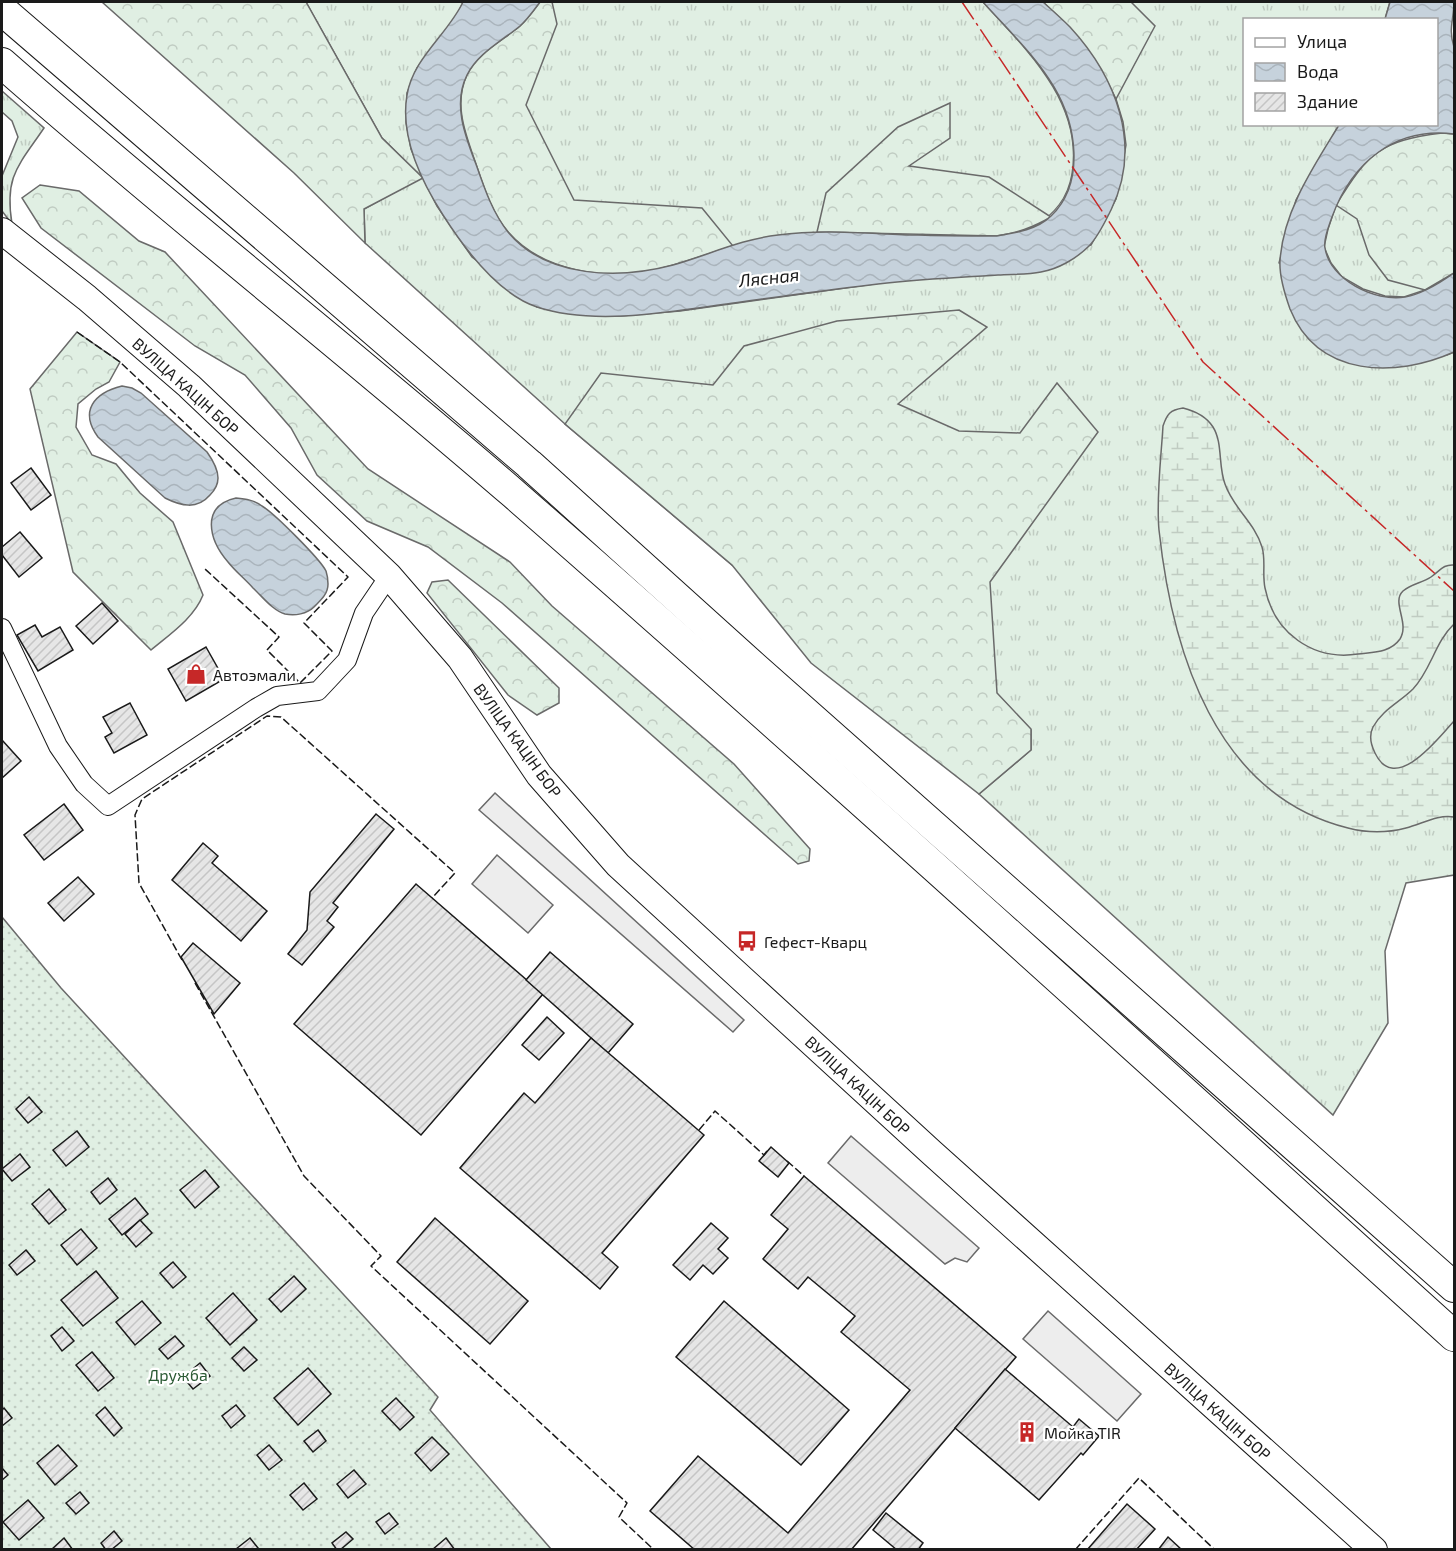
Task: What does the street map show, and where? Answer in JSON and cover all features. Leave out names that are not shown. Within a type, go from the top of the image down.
[{"type":"highway","points":[[2,10],[529,464],[745,659],[1455,1287]]},
{"type":"highway","points":[[2,63],[86,137],[509,490],[1455,1336]]},
{"type":"main road","name":"ВУЛІЦА КАЦІН БОР","points":[[2,231],[87,298],[189,386],[389,576],[459,658],[539,775],[618,865],[930,1152],[1374,1550]]},
{"type":"street","points":[[2,628],[58,746],[84,784],[108,806],[277,696],[318,691],[347,660],[364,613],[389,576]]},
{"type":"green space","points":[[102,2],[306,2],[382,138],[423,178],[364,209],[365,243],[294,173]]},
{"type":"green space","points":[[306,2],[463,2],[456,18],[417,68],[407,93],[406,122],[411,149],[423,178],[437,206],[472,257],[537,307],[589,315],[619,316],[680,311],[874,284],[1091,245],[1116,199],[1126,145],[1123,122],[1116,99],[1088,49],[1043,2],[1390,2],[1385,18],[1243,18],[1243,126],[1338,126],[1296,200],[1279,263],[1447,355],[1454,352],[1454,875],[1406,883],[1385,951],[1388,1023],[1333,1115],[979,794],[1031,750],[1031,730],[978,673],[732,565],[565,424],[365,243],[364,209],[422,177],[382,138]]},
{"type":"green space","points":[[540,2],[983,2],[1033,58],[1060,101],[1069,124],[1073,148],[1070,183],[1059,205],[1034,227],[675,264],[613,274],[475,63],[522,24]]},
{"type":"green space","points":[[540,2],[552,2],[557,24],[526,105],[574,200],[702,208],[733,246],[654,270],[616,274],[596,273],[577,270],[540,257],[523,246],[503,226],[489,200],[468,142],[462,120],[461,97],[471,67],[490,48],[520,26]]},
{"type":"green space","points":[[1043,2],[1131,2],[1155,26],[1116,99],[1085,46]]},
{"type":"green space","points":[[2,91],[44,128],[21,162],[12,182],[10,208],[12,224],[2,211],[2,176],[18,137],[12,121],[2,112]]},
{"type":"green space","points":[[950,103],[950,138],[909,166],[989,177],[1051,217],[1024,229],[996,236],[817,232],[826,193],[898,127]]},
{"type":"green space","points":[[1442,133],[1454,134],[1454,273],[1425,290],[1388,280],[1369,255],[1357,219],[1336,205],[1367,161],[1378,152],[1404,140]]},
{"type":"green space","points":[[1454,134],[1454,273],[1425,290],[1404,297],[1385,296],[1363,289],[1342,277],[1331,263],[1324,247],[1336,205]]},
{"type":"green space","points":[[40,185],[79,191],[139,241],[165,252],[368,469],[510,562],[552,606],[734,764],[810,849],[809,861],[798,864],[502,603],[428,547],[367,521],[317,475],[291,428],[245,375],[195,346],[41,228],[22,198]]},
{"type":"green space","points":[[959,310],[987,327],[898,404],[959,431],[1020,433],[1057,383],[1098,432],[990,582],[997,693],[1031,729],[1031,750],[979,794],[811,663],[732,565],[565,424],[601,373],[713,385],[744,346],[837,321]]},
{"type":"green space","points":[[77,332],[120,362],[109,382],[96,389],[78,404],[76,427],[92,455],[116,464],[140,493],[173,522],[203,595],[188,618],[151,650],[73,572],[30,389]]},
{"type":"green space","points":[[1183,408],[1200,414],[1213,427],[1218,440],[1225,484],[1233,501],[1259,538],[1262,547],[1264,583],[1270,604],[1287,631],[1311,648],[1341,655],[1375,652],[1391,647],[1396,644],[1403,633],[1399,601],[1403,591],[1428,579],[1444,567],[1454,565],[1454,624],[1442,639],[1419,681],[1408,694],[1381,716],[1373,727],[1371,737],[1375,753],[1383,764],[1394,768],[1405,766],[1416,760],[1438,740],[1454,721],[1454,817],[1436,818],[1406,828],[1384,832],[1348,828],[1302,811],[1264,785],[1233,751],[1208,712],[1189,669],[1175,623],[1165,576],[1158,518],[1163,426],[1170,413]]},
{"type":"green space","points":[[448,580],[559,688],[559,703],[537,715],[508,695],[427,593],[432,582]]},
{"type":"green space","name":"Дружба","points":[[2,917],[61,988],[438,1397],[430,1410],[551,1549],[2,1549]]},
{"type":"shaded area","points":[[495,793],[744,1020],[733,1032],[479,810]]},
{"type":"shaded area","points":[[497,855],[553,905],[528,933],[472,884]]},
{"type":"shaded area","points":[[851,1136],[979,1248],[967,1262],[955,1258],[945,1264],[828,1163]]},
{"type":"shaded area","points":[[1048,1311],[1141,1394],[1117,1421],[1023,1339]]},
{"type":"water","name":"Лясная","points":[[463,2],[540,2],[523,23],[477,60],[463,86],[461,110],[465,133],[473,156],[490,201],[503,225],[524,247],[543,259],[563,267],[608,273],[652,270],[765,237],[795,233],[996,236],[1039,225],[1051,216],[1062,202],[1069,187],[1074,153],[1068,118],[1054,87],[1038,64],[983,2],[1043,2],[1070,27],[1086,47],[1112,90],[1120,113],[1125,161],[1120,186],[1111,210],[1089,246],[1066,263],[1041,272],[886,283],[628,316],[580,315],[537,307],[523,301],[496,281],[461,241],[427,188],[410,142],[406,111],[411,82],[423,58],[457,14]]},
{"type":"water","points":[[1390,2],[1454,2],[1451,29],[1454,47],[1454,134],[1433,133],[1413,136],[1378,152],[1351,180],[1332,217],[1325,241],[1325,248],[1335,270],[1356,286],[1381,296],[1393,298],[1412,296],[1431,288],[1454,273],[1454,352],[1408,366],[1384,368],[1361,366],[1339,360],[1319,348],[1303,332],[1286,298],[1281,280],[1280,261],[1282,242],[1293,207],[1338,126],[1438,126],[1438,18],[1385,18]]},
{"type":"water","points":[[122,386],[141,393],[207,452],[216,467],[218,478],[214,490],[205,500],[189,505],[165,498],[98,437],[92,428],[90,419],[92,404],[104,393]]},
{"type":"water","points":[[236,498],[253,501],[268,510],[322,565],[326,572],[328,588],[324,597],[311,609],[293,615],[276,609],[234,569],[221,553],[211,525],[213,516],[217,508]]},
{"type":"building","points":[[31,468],[51,495],[31,510],[11,483]]},
{"type":"building","points":[[20,532],[42,558],[19,577],[2,555],[2,547]]},
{"type":"building","points":[[102,603],[118,621],[93,644],[76,626]]},
{"type":"building","points":[[35,625],[42,637],[60,627],[73,650],[38,671],[17,635]]},
{"type":"building","name":"Автоэмали","points":[[206,647],[224,679],[186,701],[168,669]]},
{"type":"building","points":[[130,703],[147,735],[114,753],[105,737],[112,733],[103,717]]},
{"type":"building","points":[[2,740],[21,761],[2,778]]},
{"type":"building","points":[[64,804],[83,830],[44,860],[24,835]]},
{"type":"building","points":[[376,814],[394,829],[333,903],[338,907],[327,921],[334,927],[302,965],[288,954],[307,930],[310,892]]},
{"type":"building","points":[[203,843],[218,856],[212,863],[267,911],[241,941],[172,880]]},
{"type":"building","points":[[78,877],[94,894],[64,921],[48,903]]},
{"type":"building","points":[[416,884],[543,994],[421,1135],[294,1024]]},
{"type":"building","points":[[193,943],[240,983],[214,1014],[181,957]]},
{"type":"building","points":[[550,952],[633,1024],[608,1053],[526,980]]},
{"type":"building","points":[[547,1017],[564,1033],[539,1060],[522,1045]]},
{"type":"building","points":[[591,1038],[704,1135],[602,1253],[618,1267],[600,1289],[460,1168],[524,1093],[535,1103]]},
{"type":"building","points":[[29,1097],[42,1112],[28,1123],[16,1109]]},
{"type":"building","points":[[77,1131],[89,1147],[66,1166],[53,1150]]},
{"type":"building","points":[[771,1147],[789,1163],[778,1177],[759,1161]]},
{"type":"building","points":[[20,1154],[30,1167],[12,1181],[2,1169]]},
{"type":"building","points":[[205,1170],[219,1187],[195,1208],[180,1190]]},
{"type":"building","points":[[804,1176],[1016,1357],[851,1550],[695,1550],[650,1511],[698,1456],[788,1533],[910,1390],[841,1332],[855,1316],[808,1277],[798,1289],[763,1259],[788,1229],[771,1215]]},
{"type":"building","points":[[108,1178],[117,1190],[100,1204],[91,1192]]},
{"type":"building","points":[[49,1189],[66,1210],[49,1224],[32,1204]]},
{"type":"building","points":[[135,1198],[148,1214],[122,1235],[109,1219]]},
{"type":"building","points":[[435,1218],[528,1301],[490,1344],[397,1262]]},
{"type":"building","points":[[140,1220],[152,1233],[136,1247],[125,1234]]},
{"type":"building","points":[[711,1223],[728,1238],[718,1249],[728,1258],[713,1274],[703,1265],[690,1280],[673,1265]]},
{"type":"building","points":[[81,1229],[97,1248],[77,1265],[61,1245]]},
{"type":"building","points":[[26,1250],[35,1261],[17,1275],[9,1265]]},
{"type":"building","points":[[173,1262],[186,1277],[173,1288],[160,1273]]},
{"type":"building","points":[[96,1271],[118,1298],[83,1326],[61,1300]]},
{"type":"building","points":[[294,1276],[306,1289],[281,1312],[269,1299]]},
{"type":"building","points":[[233,1293],[257,1320],[230,1345],[206,1318]]},
{"type":"building","points":[[142,1301],[161,1323],[135,1345],[116,1322]]},
{"type":"building","points":[[724,1301],[849,1410],[801,1465],[676,1357]]},
{"type":"building","points":[[62,1327],[74,1341],[62,1351],[51,1336]]},
{"type":"building","points":[[175,1336],[184,1346],[168,1359],[159,1349]]},
{"type":"building","points":[[244,1347],[257,1360],[244,1371],[232,1358]]},
{"type":"building","points":[[92,1352],[114,1378],[98,1391],[76,1365]]},
{"type":"building","points":[[200,1363],[210,1376],[193,1389],[183,1377]]},
{"type":"building","points":[[308,1368],[331,1394],[298,1425],[274,1398]]},
{"type":"building","name":"Мойка TIR","points":[[1005,1369],[1073,1427],[1079,1419],[1099,1436],[1039,1500],[955,1428]]},
{"type":"building","points":[[396,1398],[414,1417],[400,1430],[382,1411]]},
{"type":"building","points":[[236,1405],[245,1416],[231,1428],[222,1416]]},
{"type":"building","points":[[105,1407],[122,1428],[114,1436],[96,1415]]},
{"type":"building","points":[[4,1408],[12,1418],[2,1426],[2,1410]]},
{"type":"building","points":[[318,1430],[326,1441],[313,1452],[304,1441]]},
{"type":"building","points":[[432,1437],[449,1454],[431,1471],[415,1453]]},
{"type":"building","points":[[58,1445],[77,1466],[55,1485],[37,1463]]},
{"type":"building","points":[[269,1445],[282,1460],[269,1470],[257,1455]]},
{"type":"building","points":[[2,1468],[8,1475],[2,1480]]},
{"type":"building","points":[[354,1470],[366,1484],[348,1498],[337,1484]]},
{"type":"building","points":[[304,1483],[317,1499],[303,1510],[290,1495]]},
{"type":"building","points":[[80,1492],[89,1503],[76,1514],[66,1503]]},
{"type":"building","points":[[28,1500],[44,1518],[19,1540],[3,1522]]},
{"type":"building","points":[[1127,1504],[1155,1529],[1136,1550],[1087,1550]]},
{"type":"building","points":[[389,1513],[398,1524],[385,1534],[376,1522]]},
{"type":"building","points":[[886,1513],[923,1543],[918,1550],[897,1550],[873,1530]]},
{"type":"building","points":[[114,1531],[122,1541],[111,1550],[106,1550],[101,1543]]},
{"type":"building","points":[[346,1532],[353,1539],[337,1550],[332,1543]]},
{"type":"building","points":[[1168,1537],[1182,1550],[1158,1550]]},
{"type":"building","points":[[64,1538],[73,1550],[51,1550]]},
{"type":"building","points":[[250,1538],[258,1548],[256,1550],[236,1549]]},
{"type":"building","points":[[446,1538],[455,1550],[432,1550]]},
{"type":"fence","points":[[77,332],[120,362],[348,577],[304,623],[332,651],[300,683],[267,650],[279,637],[205,569]]},
{"type":"fence","points":[[182,960],[139,883],[135,815],[142,799],[267,716],[281,717],[455,873],[432,898]]},
{"type":"fence","points":[[195,983],[304,1176],[381,1256],[371,1266],[627,1503],[619,1517],[654,1550]]},
{"type":"fence","points":[[699,1130],[715,1111],[764,1155],[767,1151]]},
{"type":"fence","points":[[787,1161],[804,1176]]},
{"type":"fence","points":[[1075,1550],[1139,1478],[1215,1550]]},
{"type":"power","points":[[962,2],[1203,362],[1454,591]]},
{"type":"place","name":"Автоэмали","points":[[196,674]]},
{"type":"place","name":"Гефест-Кварц","points":[[747,941]]},
{"type":"place","name":"Мойка TIR","points":[[1027,1432]]}]
